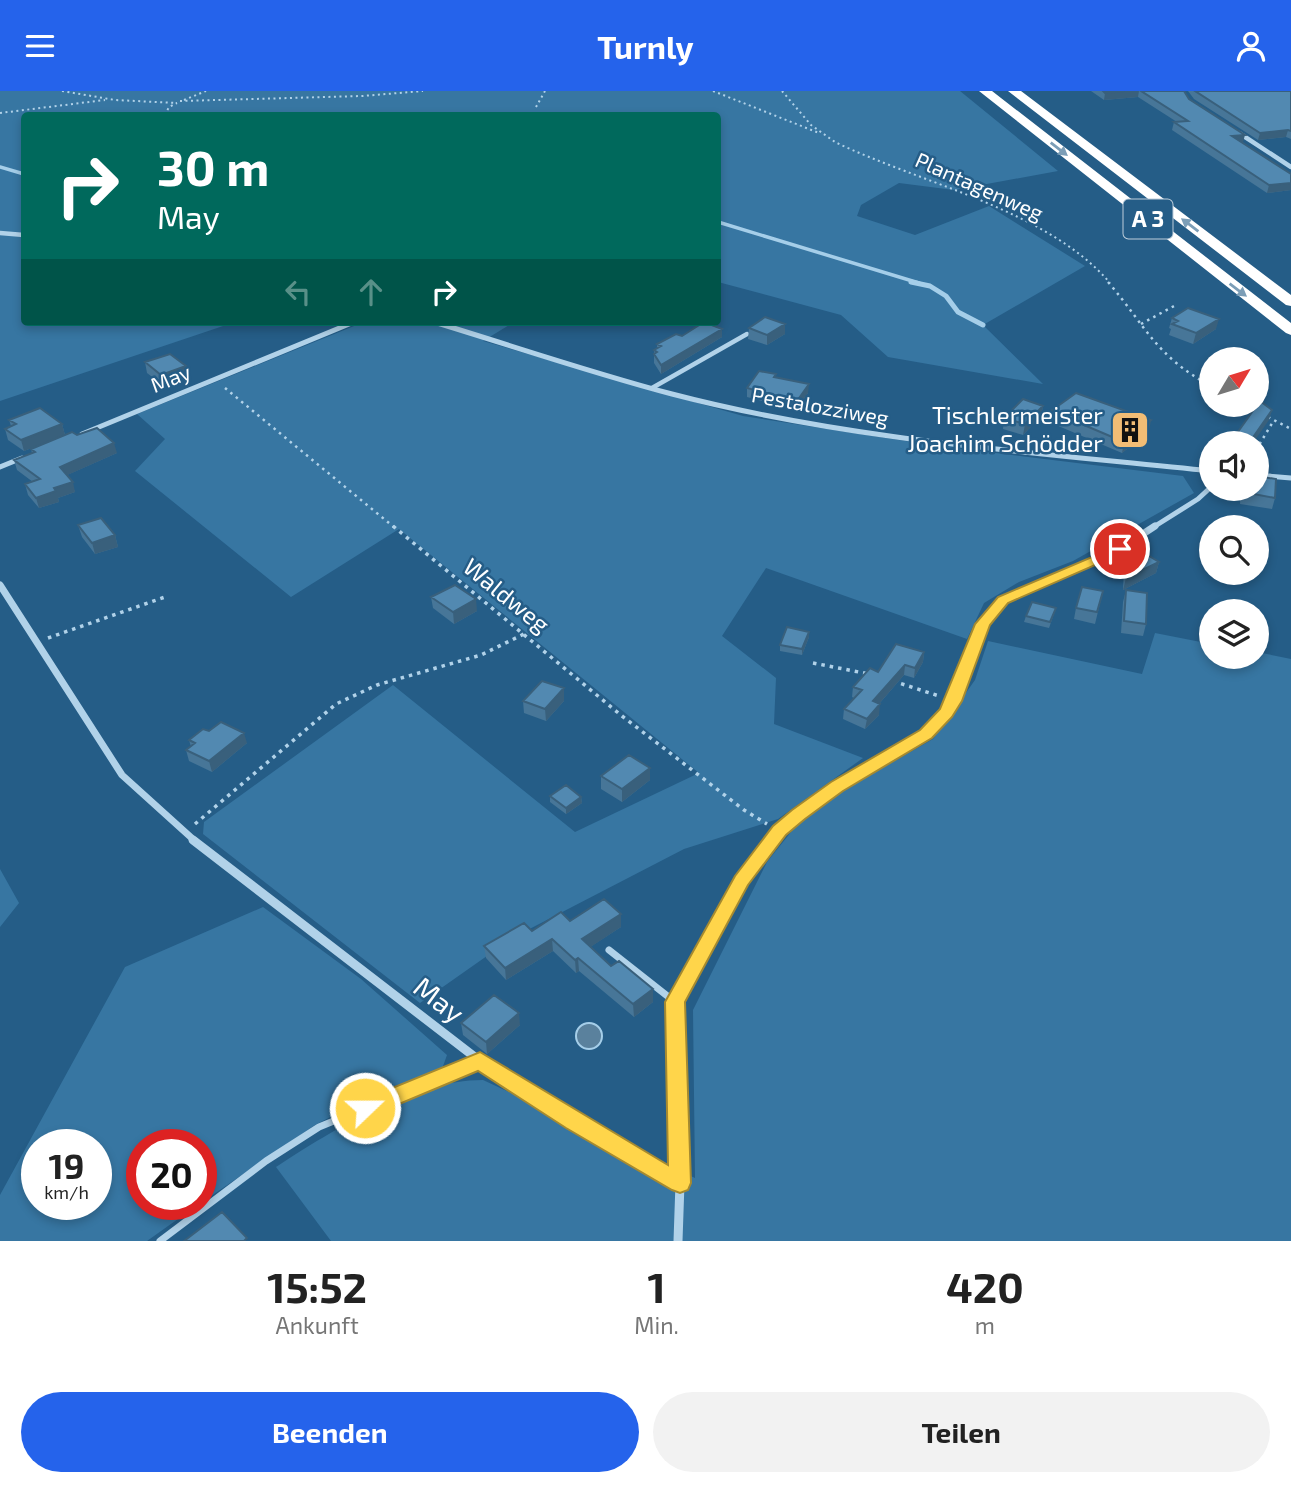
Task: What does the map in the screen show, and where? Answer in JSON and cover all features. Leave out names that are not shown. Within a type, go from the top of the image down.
[{"type":"highway","name":"A 3","points":[[985,91],[1291,330]]},
{"type":"highway","name":"A 3","points":[[1014,91],[1291,302]]},
{"type":"street","points":[[1235,131],[1291,167]]},
{"type":"street","points":[[0,233],[21,235]]},
{"type":"street","name":"May","points":[[74,437],[344,326]]},
{"type":"street","name":"Pestalozziweg","points":[[447,326],[652,388],[777,416],[915,440],[1199,470]]},
{"type":"street","points":[[0,467],[35,453]]},
{"type":"street","points":[[1269,476],[1291,478]]},
{"type":"street","points":[[678,1241],[680,1183],[675,1002],[741,881],[779,831],[837,786],[926,734],[954,701],[983,624],[1003,600],[1120,549],[1199,498]]},
{"type":"street","name":"May","points":[[0,585],[122,775],[186,832],[247,884],[480,1061],[574,1121],[680,1183]]},
{"type":"lane","points":[[652,388],[747,334]]},
{"type":"lane","points":[[609,950],[675,1002]]},
{"type":"lane","points":[[160,1241],[266,1161],[319,1127],[480,1061]]},
{"type":"path","points":[[62,91],[115,100],[179,102],[258,97],[351,99],[423,91]]},
{"type":"path","points":[[166,112],[169,107],[206,91]]},
{"type":"path","points":[[536,107],[545,91]]},
{"type":"path","points":[[713,91],[823,134]]},
{"type":"path","name":"Plantagenweg","points":[[782,91],[823,134],[859,154],[1020,219],[1077,252],[1117,290],[1164,355],[1199,380]]},
{"type":"path","points":[[0,113],[115,100]]},
{"type":"path","points":[[1140,324],[1174,306]]},
{"type":"path","name":"Waldweg","points":[[215,380],[663,747],[744,810],[779,831]]},
{"type":"path","points":[[1269,417],[1291,429]]},
{"type":"path","points":[[1268,431],[1274,420]]},
{"type":"path","points":[[37,642],[165,597]]},
{"type":"path","points":[[186,832],[336,704],[377,685],[481,655],[524,634]]},
{"type":"path","points":[[813,663],[871,674]]},
{"type":"path","points":[[883,678],[954,701]]},
{"type":"shaded area","points":[[0,91],[960,91],[1058,171],[954,190],[899,183],[861,205],[857,216],[915,235],[989,206],[1085,266],[983,325],[1043,384],[888,357],[841,315],[721,283],[721,112],[21,112],[21,326],[223,326],[0,401]]},
{"type":"shaded area","points":[[354,326],[507,326],[483,341],[743,416],[912,442],[912,445],[914,443],[1183,476],[1194,493],[1073,561],[1019,582],[984,603],[967,639],[766,568],[722,636],[776,678],[774,724],[863,758],[778,819],[684,849],[514,937],[420,1003],[203,834],[204,822],[393,685],[575,832],[699,773],[399,529],[291,597],[135,471],[165,439],[137,414]]},
{"type":"shaded area","points":[[1155,633],[1199,642],[1199,669],[1269,669],[1269,654],[1291,659],[1291,1241],[331,1241],[276,1167],[323,1137],[375,1109],[429,1088],[483,1080],[695,1178],[693,1010],[767,862],[795,827],[844,790],[933,739],[975,680],[988,641],[1142,674]]},
{"type":"shaded area","points":[[0,869],[19,903],[0,927]]},
{"type":"shaded area","points":[[263,907],[361,979],[447,1055],[442,1069],[369,1097],[315,1125],[217,1192],[217,1129],[126,1129],[126,1220],[177,1220],[147,1241],[0,1241],[0,1195],[21,1157],[21,1220],[112,1220],[112,1129],[36,1129],[125,967]]},
{"type":"shaded area","points":[[589,1023],[598,1027],[602,1036],[598,1045],[589,1049],[580,1045],[576,1036],[580,1027]]},
{"type":"building","points":[[1141,91],[1184,91],[1189,99],[1245,135],[1232,136],[1291,174],[1291,183],[1269,185],[1174,122],[1188,121]]},
{"type":"building","points":[[1195,91],[1291,91],[1291,131],[1260,133]]},
{"type":"building","points":[[1188,308],[1219,319],[1196,333],[1172,324],[1178,321],[1172,318]]},
{"type":"building","points":[[765,317],[785,324],[767,335],[749,328]]},
{"type":"building","points":[[698,326],[722,329],[661,365],[654,354],[657,352],[654,350],[661,346],[657,344],[676,334],[682,336]]},
{"type":"building","points":[[170,354],[186,366],[161,375],[145,362]]},
{"type":"building","points":[[759,371],[809,384],[797,401],[747,388]]},
{"type":"building","points":[[1076,393],[1151,420],[1124,442],[1051,411]]},
{"type":"building","points":[[1023,399],[1043,406],[1025,424],[1004,418]]},
{"type":"building","points":[[40,408],[62,424],[21,440],[5,429],[16,424],[9,420]]},
{"type":"building","points":[[1249,417],[1267,417],[1257,431],[1239,431]]},
{"type":"building","points":[[97,428],[114,443],[60,467],[73,482],[36,498],[25,484],[40,479],[14,460],[35,452],[31,449],[72,432],[77,435]]},
{"type":"building","points":[[1269,478],[1276,479],[1275,498],[1269,497]]},
{"type":"building","points":[[101,518],[115,535],[92,543],[78,525]]},
{"type":"building","points":[[1139,550],[1159,562],[1126,578],[1127,555]]},
{"type":"building","points":[[455,585],[476,599],[453,612],[431,597]]},
{"type":"building","points":[[1082,587],[1103,591],[1097,612],[1076,608]]},
{"type":"building","points":[[1126,590],[1147,593],[1146,624],[1124,621]]},
{"type":"building","points":[[1032,602],[1056,608],[1050,622],[1026,616]]},
{"type":"building","points":[[787,627],[809,632],[802,649],[780,645]]},
{"type":"building","points":[[896,644],[924,652],[915,668],[905,665],[873,701],[880,704],[867,719],[844,709],[862,690],[853,687],[870,668],[878,672]]},
{"type":"building","points":[[542,681],[564,688],[545,709],[523,701]]},
{"type":"building","points":[[221,722],[244,733],[209,761],[186,750],[195,743],[189,740],[203,729],[209,731]]},
{"type":"building","points":[[629,755],[650,768],[622,789],[601,776]]},
{"type":"building","points":[[566,785],[581,797],[566,808],[550,796]]},
{"type":"building","points":[[604,899],[621,914],[582,939],[611,966],[619,961],[653,989],[633,1004],[552,939],[505,968],[484,946],[524,923],[532,931],[561,912],[570,921]]},
{"type":"building","points":[[494,995],[519,1013],[486,1042],[461,1023]]},
{"type":"building","points":[[222,1212],[247,1238],[244,1241],[184,1241],[212,1220],[217,1220],[217,1216]]},
{"type":"waterway","points":[[0,167],[21,173]]},
{"type":"waterway","points":[[721,223],[919,283]]},
{"type":"waterway","points":[[911,282],[930,286],[946,296],[958,312],[983,325]]},
{"type":"place","name":"Tischlermeister Joachim Schödder","points":[[1130,430]]},
{"type":"route","points":[[365,1108],[480,1061],[574,1121],[680,1183],[675,1002],[741,881],[779,831],[837,786],[926,734],[946,713],[954,701],[983,624],[1003,600],[1018,591],[1120,549]]}]
